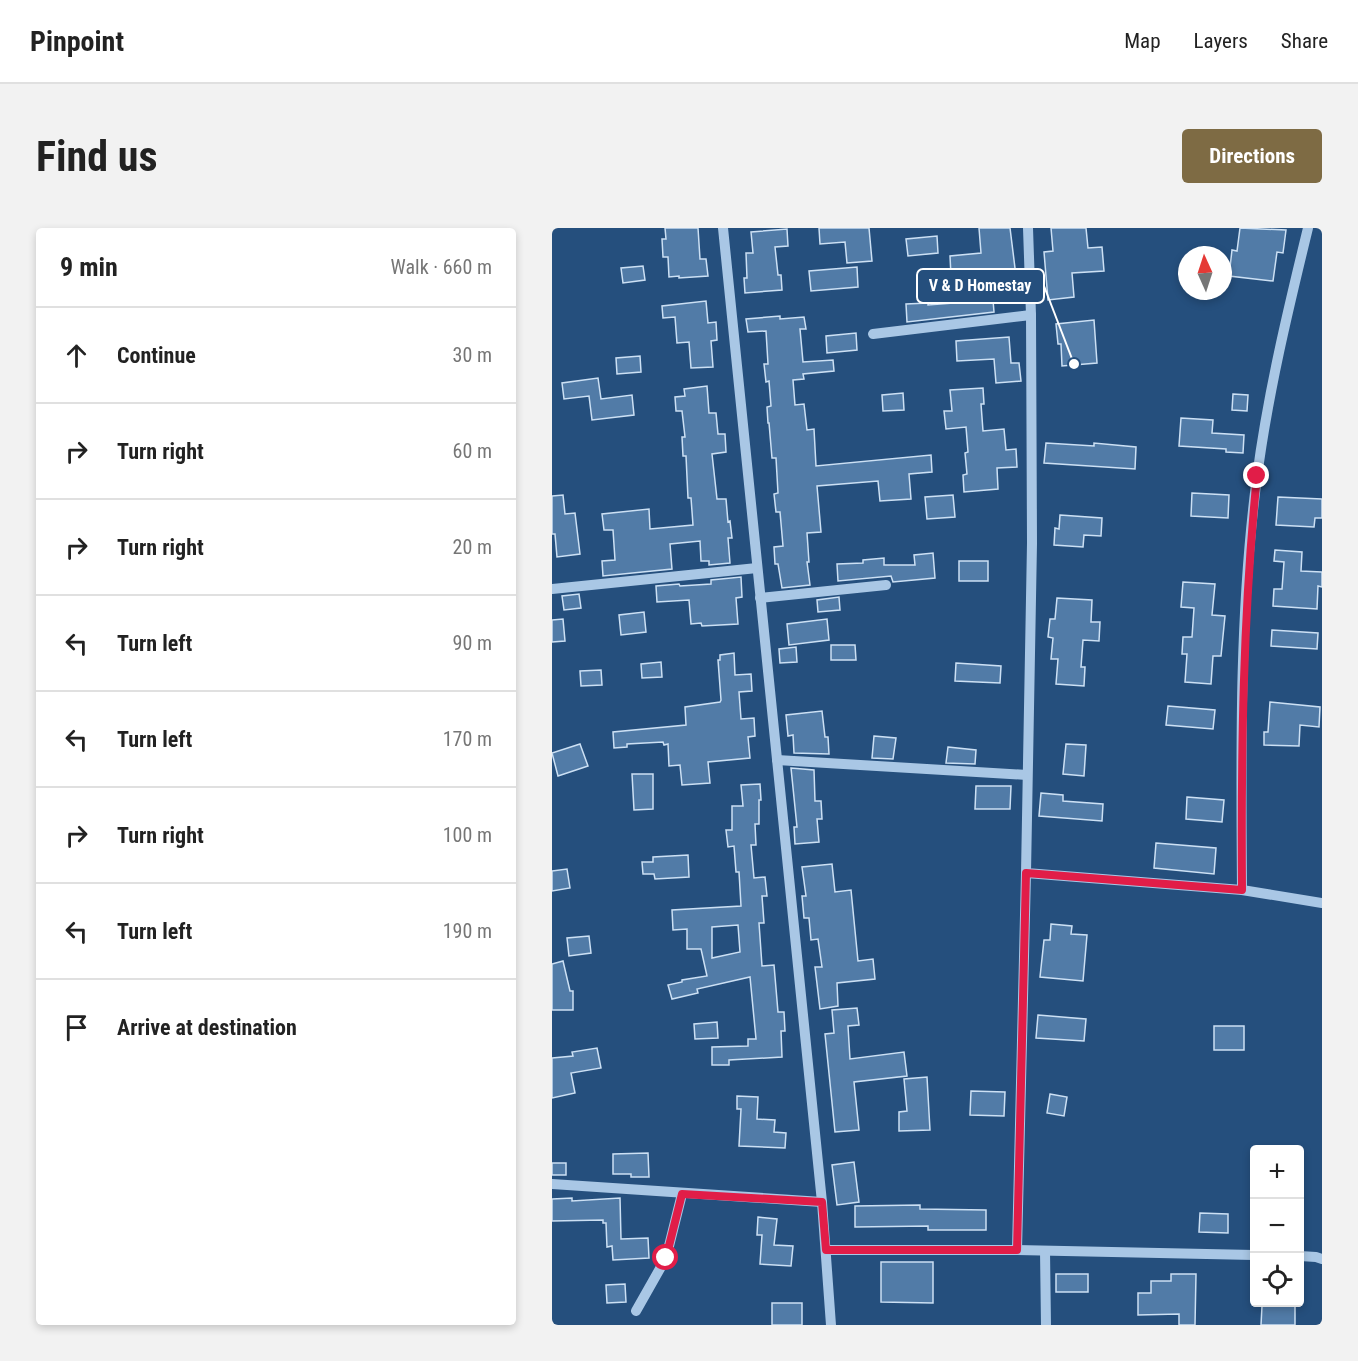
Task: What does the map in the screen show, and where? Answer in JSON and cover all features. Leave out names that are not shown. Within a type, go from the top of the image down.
[{"type":"street","points":[[723,228],[822,1202],[831,1325]]},
{"type":"street","points":[[1017,1250],[1032,543],[1031,315],[1028,228]]},
{"type":"street","points":[[1242,890],[1241,741],[1249,554],[1257,476],[1280,348],[1308,228]]},
{"type":"street","points":[[873,334],[1031,315]]},
{"type":"street","points":[[552,589],[757,568]]},
{"type":"street","points":[[760,598],[886,585]]},
{"type":"street","points":[[777,760],[1027,775]]},
{"type":"street","points":[[1026,873],[1242,890],[1322,903]]},
{"type":"street","points":[[552,1184],[822,1202]]},
{"type":"street","points":[[636,1311],[666,1258],[682,1194]]},
{"type":"street","points":[[826,1250],[1017,1250],[1250,1255]]},
{"type":"street","points":[[1045,1251],[1046,1325]]},
{"type":"street","points":[[1304,1256],[1322,1259]]},
{"type":"building","points":[[665,228],[698,228],[700,259],[706,259],[708,276],[669,277],[668,257],[663,257],[662,239],[666,239]]},
{"type":"building","points":[[819,228],[869,228],[872,261],[847,263],[845,242],[820,244]]},
{"type":"building","points":[[979,228],[1010,228],[1016,276],[1020,275],[1022,295],[997,297],[995,271],[951,276],[950,256],[981,253]]},
{"type":"building","points":[[1051,228],[1086,228],[1088,248],[1102,247],[1104,271],[1072,273],[1074,297],[1048,300],[1044,252],[1053,251]]},
{"type":"building","points":[[1240,228],[1286,230],[1283,253],[1277,252],[1273,281],[1232,276],[1232,250],[1237,251]]},
{"type":"building","points":[[787,229],[788,246],[775,247],[782,290],[745,293],[746,253],[753,253],[751,232]]},
{"type":"building","points":[[937,236],[938,253],[908,256],[906,239]]},
{"type":"building","points":[[643,266],[645,280],[623,283],[621,268]]},
{"type":"building","points":[[857,267],[858,287],[811,291],[809,271]]},
{"type":"building","points":[[993,300],[994,312],[907,322],[906,304],[928,303],[928,305]]},
{"type":"building","points":[[706,301],[708,323],[716,322],[717,340],[711,341],[713,367],[691,368],[689,342],[677,343],[675,317],[663,318],[662,306]]},
{"type":"building","points":[[780,316],[780,319],[804,317],[806,329],[800,329],[803,362],[833,360],[834,371],[803,374],[804,379],[793,380],[795,405],[804,404],[807,430],[814,429],[816,466],[931,455],[932,472],[909,474],[911,499],[880,501],[878,481],[817,486],[821,532],[807,533],[810,585],[782,588],[778,564],[775,564],[774,547],[783,546],[780,512],[776,512],[774,494],[778,493],[776,458],[772,458],[768,423],[767,407],[771,406],[769,381],[766,382],[764,364],[768,364],[766,331],[748,332],[746,319]]},
{"type":"building","points":[[1094,320],[1097,363],[1062,366],[1061,344],[1058,344],[1056,324]]},
{"type":"building","points":[[856,333],[857,350],[827,353],[826,336]]},
{"type":"building","points":[[1009,337],[1011,363],[1019,363],[1021,381],[996,383],[994,359],[957,361],[956,341]]},
{"type":"building","points":[[640,356],[641,372],[617,374],[616,358]]},
{"type":"building","points":[[598,378],[601,399],[632,395],[634,415],[592,420],[589,396],[564,399],[562,383]]},
{"type":"building","points":[[707,386],[709,413],[716,413],[718,434],[725,434],[726,452],[712,454],[717,499],[726,499],[728,522],[730,521],[732,538],[728,538],[730,563],[709,565],[709,561],[701,561],[700,541],[670,544],[672,569],[603,576],[602,561],[615,560],[613,530],[604,530],[602,514],[649,509],[650,529],[693,525],[691,498],[688,498],[686,456],[683,456],[682,437],[685,437],[682,411],[676,411],[675,397],[685,396],[684,389]]},
{"type":"building","points":[[983,388],[984,404],[981,404],[983,431],[1004,429],[1006,450],[1016,449],[1017,467],[997,468],[998,489],[964,492],[963,475],[967,474],[965,453],[968,452],[966,427],[946,429],[944,411],[952,411],[950,390]]},
{"type":"building","points":[[903,393],[904,410],[883,411],[882,395]]},
{"type":"building","points":[[1233,394],[1248,395],[1247,411],[1232,410]]},
{"type":"building","points":[[1181,418],[1213,420],[1212,433],[1244,435],[1243,453],[1226,452],[1226,449],[1179,446]]},
{"type":"building","points":[[1046,443],[1094,446],[1094,443],[1136,447],[1135,469],[1044,463]]},
{"type":"building","points":[[1192,493],[1229,495],[1228,518],[1191,516]]},
{"type":"building","points":[[563,495],[565,514],[575,513],[580,554],[557,557],[555,534],[552,534],[552,496]]},
{"type":"building","points":[[953,495],[955,517],[927,519],[925,497]]},
{"type":"building","points":[[1278,497],[1322,499],[1322,518],[1315,518],[1314,527],[1276,525]]},
{"type":"building","points":[[1060,515],[1102,518],[1101,536],[1084,535],[1083,547],[1054,545],[1055,528],[1059,529]]},
{"type":"building","points":[[1275,550],[1302,552],[1301,571],[1322,572],[1322,587],[1318,586],[1317,609],[1273,606],[1274,589],[1282,589],[1284,562],[1274,561]]},
{"type":"building","points":[[933,553],[935,578],[893,582],[891,576],[838,581],[837,564],[863,563],[863,560],[884,558],[884,565],[915,565],[914,555]]},
{"type":"building","points":[[959,561],[988,561],[988,581],[959,581]]},
{"type":"building","points":[[741,577],[742,597],[736,598],[738,624],[702,626],[701,623],[691,624],[689,600],[657,602],[656,586],[711,584],[711,580]]},
{"type":"building","points":[[1183,582],[1215,584],[1212,615],[1225,616],[1221,656],[1213,656],[1211,684],[1185,682],[1187,654],[1182,654],[1183,637],[1192,637],[1194,608],[1181,607]]},
{"type":"building","points":[[579,594],[581,608],[564,610],[562,596]]},
{"type":"building","points":[[839,597],[840,610],[818,612],[817,600]]},
{"type":"building","points":[[1057,598],[1092,600],[1091,622],[1100,622],[1099,641],[1083,640],[1081,667],[1085,667],[1084,686],[1056,684],[1058,659],[1051,659],[1053,638],[1048,637],[1050,619],[1055,619]]},
{"type":"building","points":[[644,612],[646,632],[621,635],[619,615]]},
{"type":"building","points":[[563,619],[565,641],[552,642],[552,620]]},
{"type":"building","points":[[827,619],[829,640],[789,645],[787,624]]},
{"type":"building","points":[[1272,630],[1318,633],[1317,649],[1271,646]]},
{"type":"building","points":[[831,645],[855,645],[856,660],[831,660]]},
{"type":"building","points":[[796,647],[797,662],[780,663],[779,649]]},
{"type":"building","points":[[734,653],[735,675],[751,674],[752,691],[739,692],[741,719],[754,718],[755,736],[748,737],[750,758],[708,762],[710,783],[682,785],[680,765],[669,766],[668,744],[664,745],[663,742],[627,744],[627,747],[614,748],[613,732],[686,725],[685,707],[720,702],[718,660],[720,660],[720,655]]},
{"type":"building","points":[[661,662],[662,677],[642,678],[641,664]]},
{"type":"building","points":[[956,663],[1001,666],[1000,683],[955,681]]},
{"type":"building","points":[[601,670],[602,685],[581,686],[580,671]]},
{"type":"building","points":[[1270,702],[1320,707],[1319,727],[1300,725],[1299,746],[1264,745],[1264,732],[1268,732]]},
{"type":"building","points":[[1168,706],[1215,710],[1213,729],[1166,725]]},
{"type":"building","points":[[822,711],[829,754],[794,753],[793,735],[788,736],[786,715]]},
{"type":"building","points":[[874,736],[896,738],[893,759],[872,758]]},
{"type":"building","points":[[580,744],[588,766],[558,776],[552,753]]},
{"type":"building","points":[[1066,744],[1086,745],[1084,776],[1063,774]]},
{"type":"building","points":[[948,747],[976,750],[975,764],[946,763]]},
{"type":"building","points":[[791,768],[814,770],[815,801],[821,801],[822,819],[817,819],[819,842],[795,844],[794,827],[797,827]]},
{"type":"building","points":[[632,774],[653,774],[653,809],[634,810]]},
{"type":"building","points":[[760,784],[759,824],[755,824],[756,845],[751,845],[754,878],[765,877],[767,896],[762,896],[764,923],[759,923],[762,966],[774,965],[778,1012],[784,1012],[785,1031],[781,1031],[782,1057],[729,1060],[729,1065],[712,1065],[712,1047],[748,1046],[748,1039],[756,1039],[750,977],[697,989],[698,993],[672,999],[668,985],[707,976],[701,949],[687,949],[687,929],[673,930],[672,910],[741,906],[739,872],[736,872],[734,846],[728,847],[726,830],[732,830],[732,806],[743,806],[741,785]],"holes":[[[738,925],[740,952],[712,958],[712,927]]]},
{"type":"building","points":[[976,786],[1011,786],[1010,809],[975,809]]},
{"type":"building","points":[[1041,793],[1063,795],[1063,801],[1103,804],[1102,821],[1039,816]]},
{"type":"building","points":[[1187,797],[1224,800],[1222,822],[1186,819]]},
{"type":"building","points":[[1156,843],[1216,848],[1214,874],[1154,868]]},
{"type":"building","points":[[688,855],[689,877],[655,879],[654,874],[643,874],[642,862],[653,862],[653,857]]},
{"type":"building","points":[[832,864],[835,892],[851,890],[858,961],[873,959],[875,979],[837,983],[838,1006],[820,1009],[815,967],[822,967],[818,939],[811,940],[809,918],[804,918],[802,896],[806,896],[802,867]]},
{"type":"building","points":[[567,869],[570,888],[552,891],[552,871]]},
{"type":"building","points":[[1051,924],[1072,926],[1071,934],[1087,935],[1083,981],[1040,977],[1044,940],[1050,940]]},
{"type":"building","points":[[589,936],[591,953],[569,956],[567,938]]},
{"type":"building","points":[[563,961],[570,991],[573,991],[573,1010],[552,1010],[552,964]]},
{"type":"building","points":[[857,1008],[859,1025],[848,1026],[850,1059],[904,1052],[907,1076],[854,1082],[859,1130],[835,1132],[825,1034],[834,1033],[832,1010]]},
{"type":"building","points":[[1038,1015],[1086,1019],[1084,1041],[1036,1038]]},
{"type":"building","points":[[717,1022],[718,1038],[695,1039],[694,1024]]},
{"type":"building","points":[[1214,1026],[1244,1026],[1244,1050],[1214,1050]]},
{"type":"building","points":[[597,1048],[601,1068],[571,1073],[575,1093],[552,1098],[552,1058],[573,1056],[572,1052]]},
{"type":"building","points":[[927,1077],[930,1130],[899,1131],[899,1112],[907,1111],[904,1079]]},
{"type":"building","points":[[971,1091],[1005,1092],[1004,1116],[970,1115]]},
{"type":"building","points":[[1050,1094],[1067,1097],[1064,1116],[1047,1113]]},
{"type":"building","points":[[737,1096],[758,1097],[757,1119],[775,1120],[774,1132],[786,1133],[785,1148],[739,1146],[741,1109],[737,1109]]},
{"type":"building","points":[[648,1153],[649,1177],[613,1174],[613,1154]]},
{"type":"building","points":[[854,1162],[859,1202],[837,1205],[832,1165]]},
{"type":"building","points":[[552,1163],[566,1163],[566,1175],[552,1175]]},
{"type":"building","points":[[572,1198],[572,1201],[620,1198],[621,1239],[648,1238],[649,1258],[613,1260],[612,1246],[607,1247],[606,1223],[603,1223],[603,1220],[552,1221],[552,1199]]},
{"type":"building","points":[[920,1205],[920,1209],[986,1210],[986,1230],[928,1230],[928,1226],[855,1227],[855,1206]]},
{"type":"building","points":[[1200,1213],[1228,1214],[1228,1233],[1199,1232]]},
{"type":"building","points":[[758,1217],[777,1219],[774,1245],[793,1246],[791,1266],[760,1264],[762,1235],[757,1235]]},
{"type":"building","points":[[881,1262],[933,1262],[933,1303],[881,1302]]},
{"type":"building","points":[[1056,1274],[1088,1274],[1088,1292],[1056,1292]]},
{"type":"building","points":[[1171,1274],[1196,1274],[1195,1325],[1179,1325],[1179,1314],[1138,1315],[1138,1293],[1151,1293],[1151,1281],[1171,1281]]},
{"type":"building","points":[[625,1284],[626,1302],[607,1303],[606,1285]]},
{"type":"building","points":[[772,1303],[802,1303],[802,1325],[772,1325]]},
{"type":"building","points":[[1262,1307],[1295,1307],[1295,1325],[1261,1325]]},
{"type":"place","name":"V & D Homestay","points":[[1074,364]]},
{"type":"route","points":[[666,1258],[682,1194],[822,1202],[826,1250],[1017,1250],[1026,873],[1242,890],[1241,741],[1249,554],[1257,476]]}]
